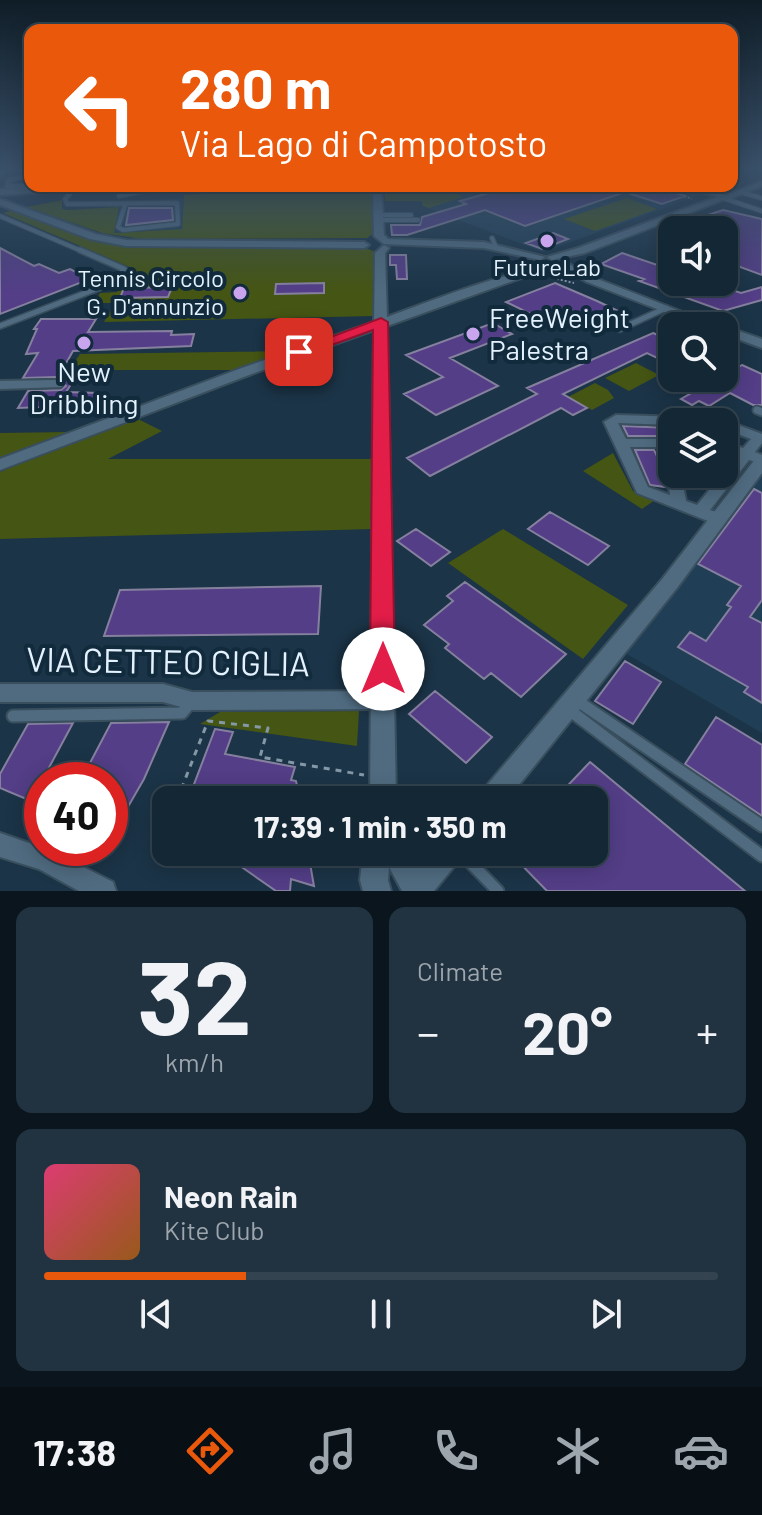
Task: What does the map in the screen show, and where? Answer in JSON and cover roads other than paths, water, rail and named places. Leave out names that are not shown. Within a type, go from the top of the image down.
[{"type":"street","points":[[26,210],[94,237],[126,243],[401,244],[470,241],[498,245],[546,257],[591,280],[671,312]]},
{"type":"street","points":[[378,210],[383,786]]},
{"type":"street","points":[[0,465],[525,268],[546,257],[581,251],[685,210]]},
{"type":"street","points":[[498,245],[525,268],[543,272],[564,268],[581,251]]},
{"type":"street","points":[[738,332],[762,344]]},
{"type":"street","points":[[0,385],[57,384]]},
{"type":"street","points":[[658,421],[616,419],[611,422],[642,490],[709,515]]},
{"type":"street","points":[[503,786],[571,703],[709,515],[757,459],[761,439],[738,430]]},
{"type":"street","points":[[620,443],[658,443]]},
{"type":"street","points":[[738,452],[757,459]]},
{"type":"street","points":[[676,488],[679,504]]},
{"type":"street","name":"VIA CETTEO CIGLIA","points":[[0,693],[163,693],[192,701],[383,700]]},
{"type":"street","points":[[0,845],[44,859],[104,891]]},
{"type":"street","points":[[376,866],[377,891]]},
{"type":"street","points":[[404,866],[418,890],[437,866]]},
{"type":"lane","points":[[124,210],[118,227],[123,230],[178,224],[177,210]]},
{"type":"lane","points":[[378,217],[411,215]]},
{"type":"lane","points":[[0,216],[124,269],[114,282],[0,326]]},
{"type":"lane","points":[[378,217],[418,220]]},
{"type":"lane","points":[[620,329],[666,308]]},
{"type":"lane","points":[[13,716],[182,713],[192,701]]},
{"type":"lane","points":[[571,703],[762,826]]},
{"type":"lane","points":[[571,703],[762,856]]},
{"type":"lane","points":[[474,866],[498,891]]},
{"type":"place","name":"FutureLab","points":[[547,241]]},
{"type":"place","name":"Tennis Circolo G. D'annunzio","points":[[240,293]]},
{"type":"place","name":"FreeWeight Palestra","points":[[473,334]]},
{"type":"place","name":"New Dribbling","points":[[84,343]]}]
